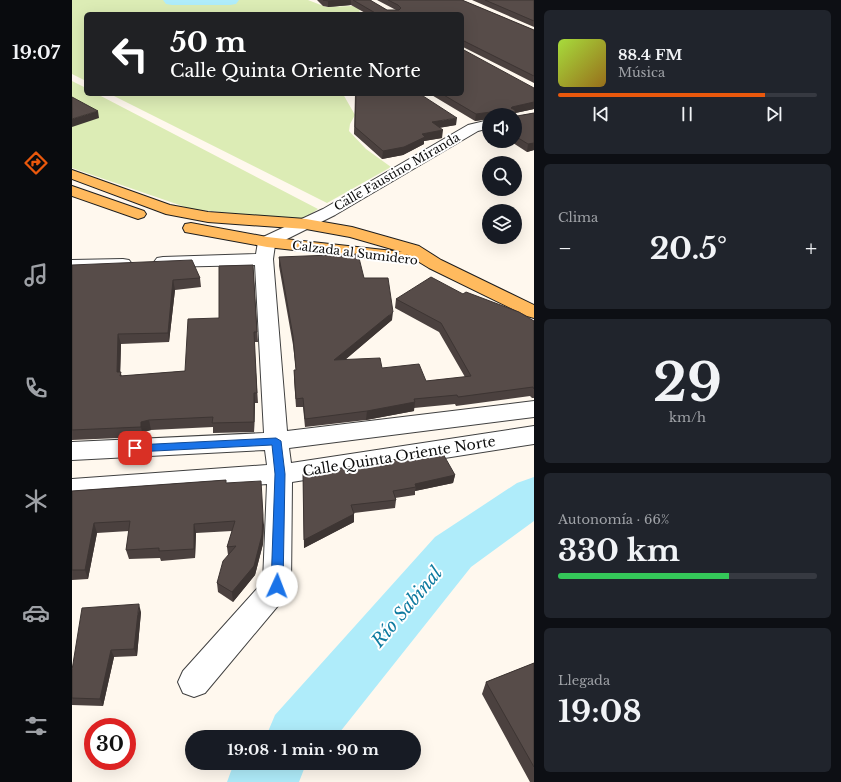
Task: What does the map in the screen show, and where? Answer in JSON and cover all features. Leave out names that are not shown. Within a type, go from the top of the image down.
[{"type":"main road","name":"Calzada al Sumidero","points":[[73,180],[180,212],[208,217],[306,224],[352,232],[413,250],[435,264]]},
{"type":"main road","name":"Calzada al Sumidero","points":[[73,180],[126,210],[265,251],[392,255],[435,264]]},
{"type":"main road","points":[[435,264],[534,312]]},
{"type":"street","points":[[460,120],[473,128]]},
{"type":"street","name":"Calle Faustino Miranda","points":[[265,251],[306,224],[473,128],[482,126]]},
{"type":"street","points":[[72,265],[140,263],[265,251],[276,441],[280,474],[277,586],[194,682]]},
{"type":"street","name":"Calle Quinta Oriente Norte","points":[[72,452],[276,441],[534,409]]},
{"type":"street","name":"Calle Quinta Oriente Norte","points":[[72,489],[280,474],[534,435]]},
{"type":"green space","points":[[72,0],[308,0],[326,7],[353,6],[360,9],[359,12],[84,12],[84,80],[72,74]]},
{"type":"green space","points":[[72,81],[84,87],[84,96],[101,96],[318,209],[302,220],[191,209],[72,168]]},
{"type":"green space","points":[[114,96],[344,96],[355,115],[350,124],[349,131],[366,149],[391,167],[327,203]]},
{"type":"building","points":[[353,0],[370,0],[387,10],[399,10],[401,8],[398,5],[388,0],[462,0],[534,30],[534,76],[464,41],[464,12],[374,12]]},
{"type":"building","points":[[485,0],[534,0],[534,21]]},
{"type":"building","points":[[464,50],[534,88],[534,102],[511,108],[482,108],[482,113],[476,114],[445,96],[464,96]]},
{"type":"building","points":[[356,96],[423,96],[457,118],[432,122],[443,130],[422,134],[425,137],[404,147],[383,151],[355,127]]},
{"type":"building","points":[[72,97],[98,111],[72,119]]},
{"type":"building","points":[[534,113],[534,143],[528,144],[522,140],[522,115]]},
{"type":"building","points":[[358,254],[364,278],[388,278],[393,312],[334,360],[380,358],[382,368],[419,364],[426,381],[471,376],[441,323],[396,299],[431,277],[463,294],[466,292],[519,312],[534,321],[534,389],[533,387],[458,397],[457,395],[414,399],[415,402],[367,411],[305,419],[303,398],[296,399],[294,370],[296,370],[293,336],[279,257]]},
{"type":"building","points":[[192,260],[200,278],[173,280],[168,333],[118,334],[117,372],[121,372],[120,376],[185,371],[188,319],[219,318],[219,266],[253,265],[257,332],[254,332],[257,393],[254,393],[254,422],[212,423],[213,417],[149,420],[141,422],[141,427],[72,430],[72,265]]},
{"type":"building","points":[[442,452],[455,475],[415,484],[416,487],[393,491],[396,500],[351,505],[354,514],[304,540],[303,474]]},
{"type":"building","points":[[226,480],[226,483],[261,481],[263,515],[262,535],[254,566],[232,592],[217,583],[223,561],[236,546],[227,547],[235,521],[194,524],[194,549],[159,551],[159,548],[126,550],[130,521],[94,523],[85,570],[72,570],[72,491]]},
{"type":"building","points":[[139,604],[134,649],[111,650],[100,699],[72,698],[72,670],[82,608]]},
{"type":"building","points":[[534,663],[534,767],[486,682]]},
{"type":"waterway","name":"Río Sabinal","points":[[172,0],[230,0]]},
{"type":"waterway","name":"Río Sabinal","points":[[303,730],[453,552],[534,496]]},
{"type":"waterway","name":"Río Sabinal","points":[[259,782],[269,770]]},
{"type":"route","points":[[135,448],[276,441],[280,474],[277,586]]}]
